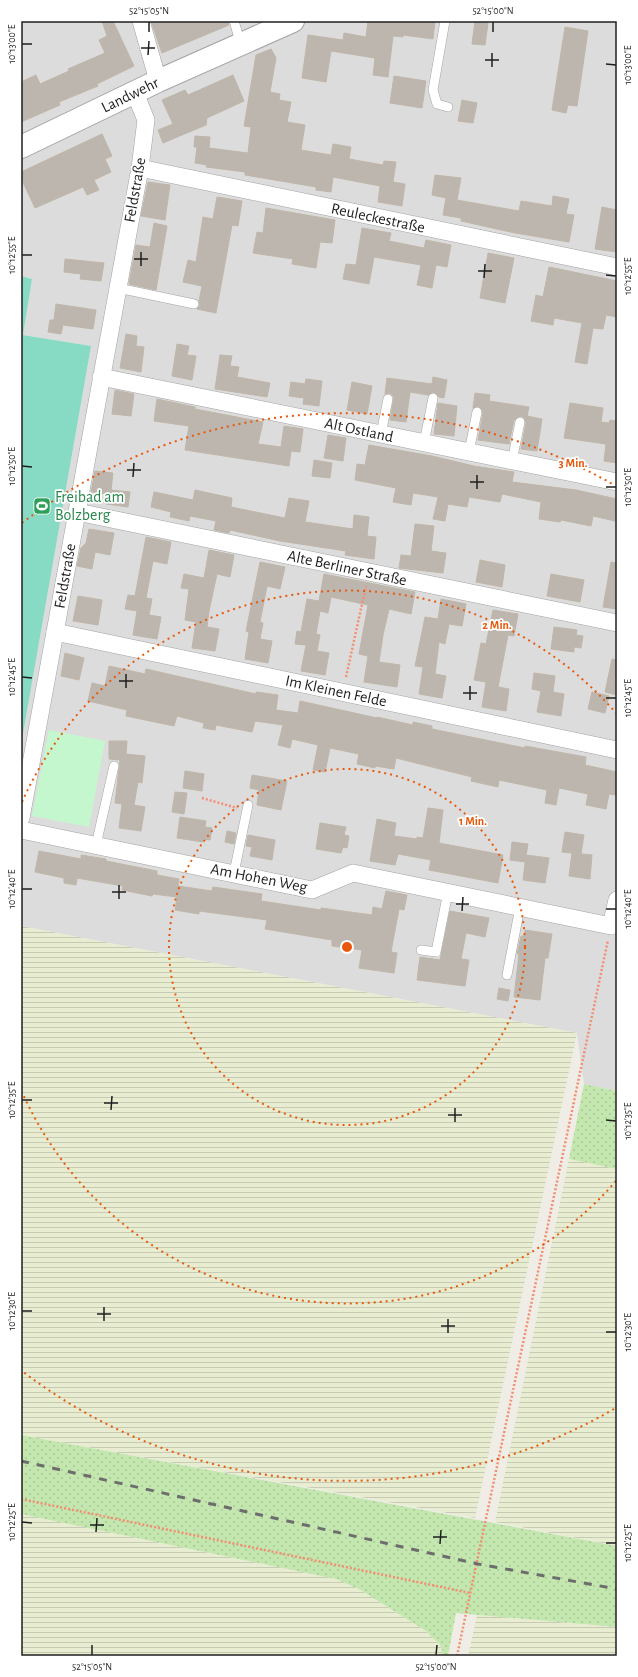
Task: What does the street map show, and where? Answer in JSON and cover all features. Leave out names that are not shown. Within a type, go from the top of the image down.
[{"type":"street","points":[[141,21],[158,81]]},
{"type":"street","name":"Landwehr","points":[[21,146],[158,81],[293,21]]},
{"type":"street","name":"Feldstraße","points":[[21,818],[140,168],[146,120],[135,93]]},
{"type":"street","name":"Reuleckestraße","points":[[140,168],[617,267]]},
{"type":"street","name":"Alt Ostland","points":[[101,377],[617,482]]},
{"type":"street","name":"Alte Berliner Straße","points":[[76,512],[617,623]]},
{"type":"street","name":"Im Kleinen Felde","points":[[55,632],[617,750]]},
{"type":"street","name":"Am Hohen Weg","points":[[21,830],[312,890],[353,873],[611,926]]},
{"type":"street","points":[[611,926],[617,900]]},
{"type":"lane","points":[[234,21],[241,45]]},
{"type":"lane","points":[[446,21],[433,90],[437,104],[448,107]]},
{"type":"lane","points":[[118,288],[194,304]]},
{"type":"lane","points":[[424,443],[433,398]]},
{"type":"lane","points":[[381,434],[388,399]]},
{"type":"lane","points":[[469,452],[477,412]]},
{"type":"lane","points":[[512,461],[520,422]]},
{"type":"lane","points":[[96,846],[114,766]]},
{"type":"lane","points":[[234,873],[248,808]]},
{"type":"lane","points":[[421,950],[436,952],[448,892]]},
{"type":"lane","points":[[507,975],[520,907]]},
{"type":"path","points":[[343,692],[369,572]]},
{"type":"path","points":[[202,798],[248,808]]},
{"type":"path","points":[[457,1656],[611,926]]},
{"type":"path","points":[[21,1499],[470,1593]]},
{"type":"shaded area","points":[[21,21],[617,21],[617,1091],[584,1084],[577,1033],[21,926],[21,745],[91,346],[23,335],[32,279],[21,276]]},
{"type":"green space","name":"Freibad am Bolzberg","points":[[21,276],[32,279],[23,335],[91,346],[21,745]]},
{"type":"green space","points":[[49,730],[105,741],[89,827],[32,816]]},
{"type":"green space","points":[[21,926],[577,1033],[475,1518],[21,1435]]},
{"type":"green space","points":[[584,1084],[617,1091],[617,1169],[569,1159]]},
{"type":"green space","points":[[569,1159],[617,1169],[617,1546],[495,1522]]},
{"type":"green space","points":[[21,1435],[617,1546],[617,1627],[456,1613],[448,1656],[443,1656],[441,1646],[426,1631],[359,1589],[336,1579],[21,1514]]},
{"type":"green space","points":[[21,1514],[336,1579],[359,1589],[426,1631],[441,1646],[443,1656],[21,1656]]},
{"type":"green space","points":[[477,1615],[617,1627],[617,1656],[468,1656]]},
{"type":"building","points":[[102,21],[113,21],[134,66],[97,84],[98,86],[59,102],[60,105],[21,122],[21,82],[36,75],[40,84],[69,71],[68,69],[105,53],[99,40],[107,36]]},
{"type":"building","points":[[151,21],[228,21],[229,25],[162,53]]},
{"type":"building","points":[[368,21],[435,21],[433,39],[403,35],[403,37],[393,36],[388,77],[373,75],[375,58],[331,51],[326,82],[302,78],[308,35],[343,40],[344,33],[366,37]]},
{"type":"building","points":[[475,21],[488,23],[485,45],[472,44]]},
{"type":"building","points":[[565,27],[588,31],[577,106],[568,105],[566,113],[552,110]]},
{"type":"building","points":[[271,49],[276,58],[270,92],[280,94],[279,100],[291,102],[287,122],[305,125],[301,150],[331,155],[333,144],[351,147],[349,159],[383,165],[384,161],[396,162],[393,182],[405,184],[402,206],[378,202],[380,186],[333,177],[331,192],[316,190],[316,187],[245,175],[245,172],[206,167],[207,165],[195,163],[197,147],[194,147],[195,136],[210,137],[209,148],[248,153],[251,127],[244,126],[256,55]]},
{"type":"building","points":[[233,75],[244,101],[207,118],[206,125],[163,143],[158,130],[173,124],[162,100],[185,90],[188,95]]},
{"type":"building","points":[[394,76],[426,81],[422,108],[390,103]]},
{"type":"building","points":[[462,100],[477,103],[473,123],[458,121]]},
{"type":"building","points":[[102,134],[112,156],[105,159],[111,172],[94,180],[99,190],[87,195],[83,187],[35,208],[21,178],[21,172]]},
{"type":"building","points":[[435,175],[461,178],[457,200],[519,211],[521,201],[552,206],[553,196],[569,199],[566,214],[574,215],[569,242],[515,233],[461,221],[461,218],[443,215],[446,198],[432,195]]},
{"type":"building","points":[[148,182],[170,185],[165,220],[141,216]]},
{"type":"building","points":[[217,197],[242,201],[238,226],[232,225],[216,313],[197,309],[200,305],[199,301],[202,286],[183,282],[188,260],[196,262],[203,217],[213,219]]},
{"type":"building","points":[[602,207],[617,210],[615,226],[617,227],[617,252],[595,249]]},
{"type":"building","points":[[266,208],[335,220],[332,243],[320,242],[316,268],[292,264],[293,259],[253,253],[257,232],[263,233]]},
{"type":"building","points":[[154,223],[167,226],[156,290],[129,284],[136,245],[150,247]]},
{"type":"building","points":[[362,228],[391,233],[389,241],[424,248],[426,240],[451,245],[447,267],[436,265],[432,288],[417,285],[421,265],[374,257],[369,284],[343,279],[346,264],[356,265]]},
{"type":"building","points":[[488,253],[514,258],[505,303],[480,298]]},
{"type":"building","points":[[65,259],[104,263],[101,281],[80,279],[81,274],[64,272]]},
{"type":"building","points":[[549,267],[617,281],[617,317],[606,315],[603,329],[593,328],[587,364],[575,362],[582,323],[554,318],[553,325],[531,321],[536,295],[543,297]]},
{"type":"building","points":[[56,304],[96,310],[93,329],[63,325],[61,334],[48,332],[50,320],[54,320]]},
{"type":"building","points":[[126,334],[137,336],[136,346],[144,347],[141,372],[120,368]]},
{"type":"building","points":[[177,344],[189,346],[187,355],[196,356],[192,380],[172,376]]},
{"type":"building","points":[[220,355],[232,356],[230,366],[239,367],[237,377],[270,383],[267,397],[215,389]]},
{"type":"building","points":[[433,377],[447,380],[444,398],[439,397],[434,392],[428,395],[410,392],[406,422],[390,420],[394,397],[390,393],[385,394],[387,378],[432,384]]},
{"type":"building","points":[[306,379],[322,381],[319,406],[303,404],[304,398],[289,396],[291,382],[305,384]]},
{"type":"building","points":[[352,382],[372,386],[367,414],[347,410]]},
{"type":"building","points":[[115,390],[134,394],[131,416],[112,414]]},
{"type":"building","points":[[475,393],[490,395],[489,401],[529,407],[527,416],[542,419],[537,451],[521,449],[526,423],[524,418],[521,416],[514,420],[509,444],[478,440],[483,413],[479,406],[473,408]]},
{"type":"building","points":[[157,399],[195,407],[195,409],[263,422],[258,444],[281,447],[284,426],[303,429],[300,452],[291,451],[289,466],[185,450],[189,426],[154,421]]},
{"type":"building","points":[[438,403],[457,406],[454,436],[434,434]]},
{"type":"building","points":[[570,403],[603,408],[601,422],[609,423],[610,420],[617,421],[617,463],[604,461],[606,444],[564,438]]},
{"type":"building","points":[[328,435],[346,438],[343,461],[324,458]]},
{"type":"building","points":[[369,445],[432,456],[474,466],[514,472],[512,482],[576,490],[617,499],[615,521],[593,516],[591,526],[561,520],[560,522],[539,519],[541,502],[502,494],[500,502],[469,497],[467,507],[448,504],[445,521],[433,519],[438,497],[413,493],[411,505],[393,502],[396,488],[355,480],[357,464],[365,465]]},
{"type":"building","points":[[314,460],[332,463],[330,478],[312,476]]},
{"type":"building","points":[[95,471],[113,473],[111,490],[130,492],[128,507],[106,504],[108,494],[91,492]]},
{"type":"building","points":[[195,490],[232,498],[231,507],[285,518],[289,498],[309,501],[305,522],[353,529],[354,515],[369,517],[367,536],[376,537],[374,559],[345,555],[346,551],[280,541],[230,530],[229,533],[214,530],[216,521],[190,516],[189,521],[170,517],[171,512],[151,507],[154,492],[193,500]]},
{"type":"building","points":[[415,524],[434,526],[431,551],[446,553],[443,573],[399,568],[401,555],[411,556]]},
{"type":"building","points":[[89,529],[114,533],[110,555],[95,552],[92,569],[77,566],[81,548],[86,543]]},
{"type":"building","points":[[146,537],[171,542],[167,564],[153,561],[146,598],[152,599],[149,615],[161,617],[157,639],[133,635],[137,611],[125,609],[128,595],[135,596]]},
{"type":"building","points":[[209,550],[234,555],[230,577],[217,574],[209,611],[207,627],[219,629],[215,651],[192,648],[196,622],[185,620],[189,589],[181,588],[184,574],[204,578]]},
{"type":"building","points":[[480,560],[505,565],[502,587],[476,582]]},
{"type":"building","points":[[260,562],[285,567],[280,589],[267,586],[260,622],[263,623],[260,639],[272,641],[268,663],[245,659],[249,632],[246,631]]},
{"type":"building","points":[[611,562],[617,563],[617,609],[603,607]]},
{"type":"building","points":[[324,574],[415,592],[411,614],[389,609],[383,635],[379,662],[400,665],[397,687],[364,682],[368,656],[359,654],[368,605],[331,597],[328,613],[320,611],[316,634],[320,635],[317,651],[329,653],[325,675],[301,671],[306,645],[295,644],[297,631],[301,632],[307,599],[319,601]]},
{"type":"building","points":[[551,574],[584,580],[580,602],[547,596]]},
{"type":"building","points":[[78,596],[102,600],[98,625],[73,621]]},
{"type":"building","points":[[441,599],[466,604],[462,626],[449,624],[445,644],[439,642],[435,674],[446,676],[442,698],[419,694],[423,667],[415,666],[425,617],[438,619]]},
{"type":"building","points":[[493,610],[518,614],[514,636],[508,635],[498,687],[509,689],[506,711],[482,707],[486,682],[474,680],[481,643],[486,644]]},
{"type":"building","points":[[554,627],[577,630],[576,635],[583,636],[581,648],[574,647],[574,652],[551,649]]},
{"type":"building","points":[[65,653],[84,658],[79,680],[61,676]]},
{"type":"building","points":[[612,659],[617,660],[617,695],[605,692]]},
{"type":"building","points":[[109,666],[145,674],[146,669],[256,694],[256,692],[278,695],[276,710],[298,713],[300,701],[413,725],[413,722],[432,726],[432,729],[525,748],[525,746],[586,757],[585,765],[617,772],[617,795],[609,794],[606,809],[586,805],[588,794],[559,788],[556,805],[545,803],[547,790],[499,780],[498,787],[471,781],[472,777],[396,758],[394,769],[375,766],[375,768],[357,764],[359,754],[330,748],[325,772],[313,770],[318,745],[292,739],[290,748],[278,745],[283,725],[255,721],[252,732],[216,725],[215,730],[203,728],[204,723],[177,716],[174,726],[126,716],[127,710],[88,701],[92,683],[105,686]]},
{"type":"building","points":[[534,673],[555,676],[553,692],[564,694],[561,716],[537,712],[541,691],[532,689]]},
{"type":"building","points":[[592,692],[609,696],[605,713],[588,709]]},
{"type":"building","points":[[109,741],[127,741],[126,754],[145,756],[142,783],[138,782],[134,805],[145,807],[141,831],[119,828],[122,804],[115,803],[120,760],[109,759]]},
{"type":"building","points":[[185,771],[204,774],[202,791],[183,788]]},
{"type":"building","points":[[252,775],[287,781],[281,810],[257,805],[259,790],[250,788]]},
{"type":"building","points":[[175,792],[187,793],[184,814],[172,812]]},
{"type":"building","points":[[428,808],[443,810],[439,843],[503,855],[498,883],[429,870],[431,860],[398,854],[395,865],[370,861],[377,819],[396,823],[394,836],[417,839],[417,837],[423,838]]},
{"type":"building","points":[[180,817],[206,821],[205,827],[212,828],[210,840],[203,839],[203,842],[177,838]]},
{"type":"building","points":[[320,823],[346,827],[344,835],[349,836],[347,848],[343,847],[341,853],[316,849]]},
{"type":"building","points":[[227,831],[236,833],[234,844],[225,842]]},
{"type":"building","points":[[565,832],[584,835],[581,854],[562,852]]},
{"type":"building","points":[[248,835],[275,840],[272,860],[250,856],[252,847],[246,846]]},
{"type":"building","points":[[512,842],[528,844],[525,862],[510,860]]},
{"type":"building","points":[[39,851],[81,859],[81,855],[106,859],[106,861],[157,871],[157,875],[179,879],[178,886],[212,891],[213,887],[262,894],[261,901],[321,910],[321,908],[372,915],[373,907],[382,909],[386,891],[407,895],[404,910],[399,909],[391,952],[397,953],[394,973],[359,968],[362,950],[332,946],[332,940],[265,929],[267,920],[199,911],[199,914],[175,910],[177,897],[153,894],[152,896],[122,890],[123,886],[77,878],[76,885],[64,883],[64,878],[35,872]]},
{"type":"building","points":[[572,853],[592,855],[590,879],[569,876]]},
{"type":"building","points":[[526,855],[549,858],[545,883],[523,880]]},
{"type":"building","points":[[450,911],[489,918],[485,937],[466,933],[461,959],[469,960],[465,986],[417,980],[420,957],[440,960]]},
{"type":"building","points":[[525,930],[552,934],[548,958],[545,958],[540,1000],[514,997],[519,954],[517,954],[521,936],[524,936]]},
{"type":"building","points":[[499,988],[510,990],[508,1001],[497,999]]},
{"type":"railway","points":[[21,1461],[478,1564],[617,1589]]},
{"type":"place","name":"Freibad am Bolzberg","points":[[42,506]]}]
